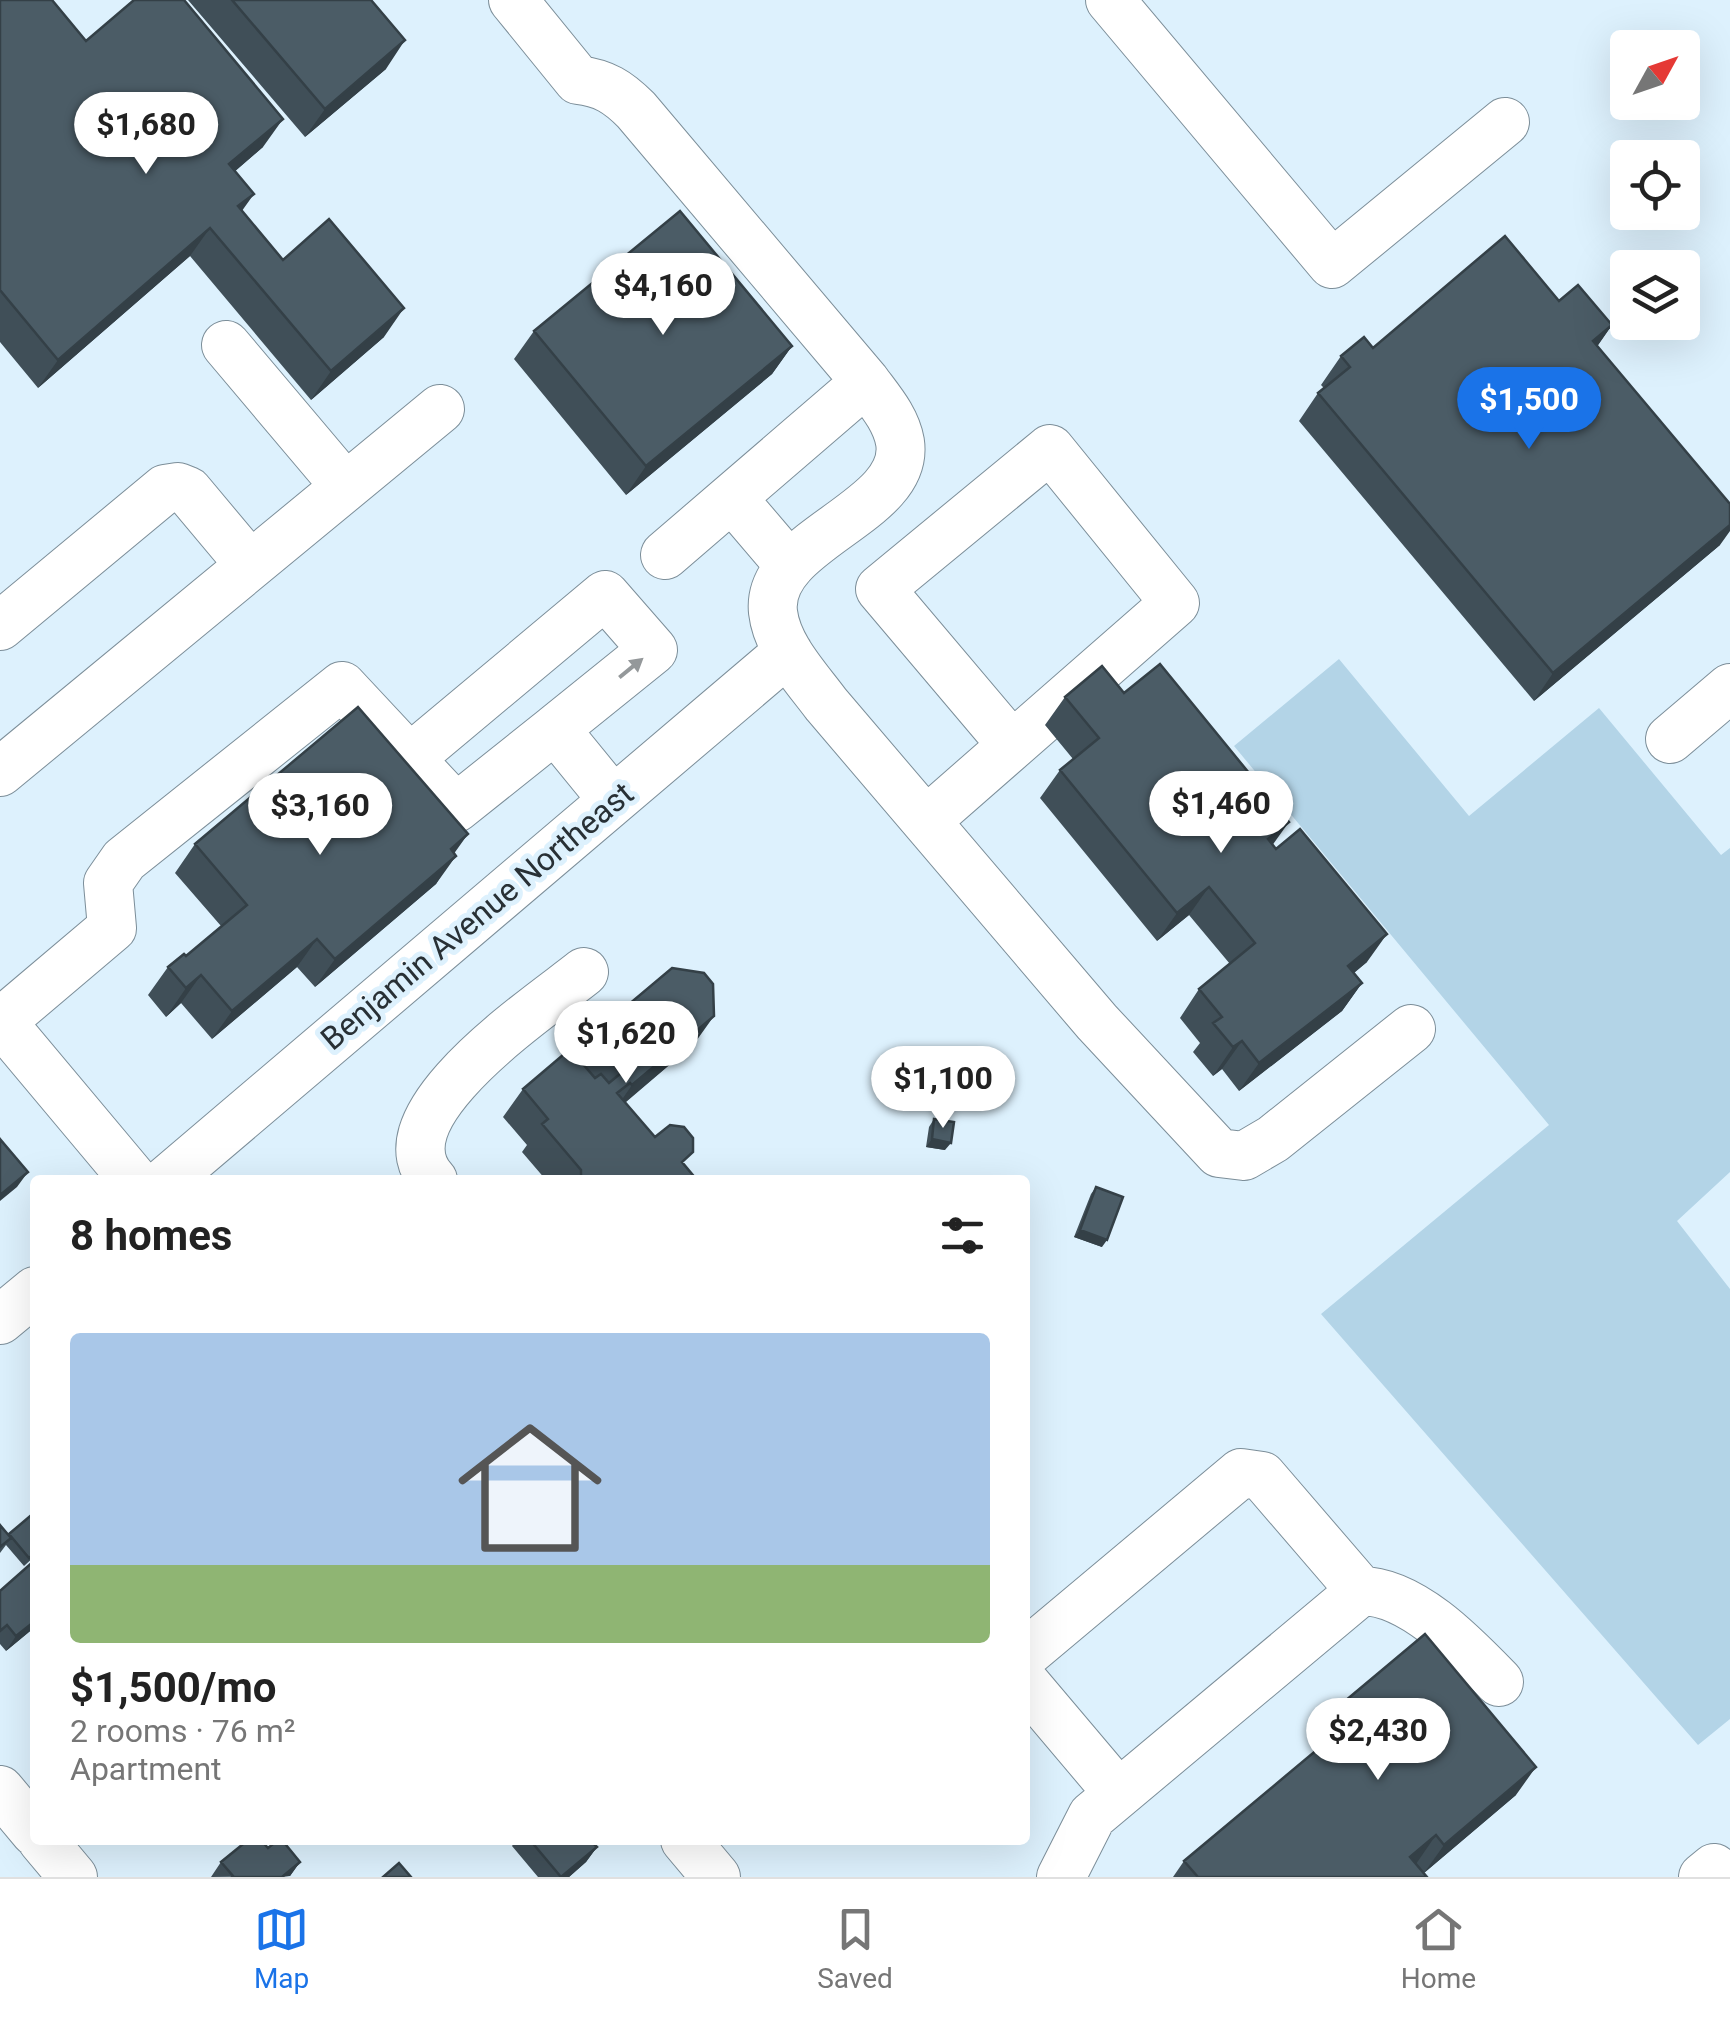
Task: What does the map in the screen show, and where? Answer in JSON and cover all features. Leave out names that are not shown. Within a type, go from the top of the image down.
[{"type":"street","points":[[513,0],[578,80],[597,82],[618,92],[636,110],[866,382],[895,422],[901,446],[896,470],[883,488],[790,566],[774,588],[773,613],[788,652],[826,704],[1097,1022],[1219,1153],[1244,1156],[1273,1139],[1411,1030]]},
{"type":"street","points":[[1110,0],[1332,264],[1506,122]]},
{"type":"street","points":[[226,346],[346,486]]},
{"type":"street","points":[[665,555],[866,382]]},
{"type":"street","points":[[0,772],[440,409]]},
{"type":"street","points":[[926,821],[1175,603],[1050,449],[880,589],[1012,745]]},
{"type":"street","points":[[0,626],[165,489],[188,491],[250,565]]},
{"type":"street","points":[[732,498],[790,566]]},
{"type":"street","points":[[130,1175],[1,1021],[112,928],[108,883],[124,860],[342,686],[409,759],[456,808],[653,650],[606,595],[409,759]]},
{"type":"street","name":"Benjamin Avenue Northeast","points":[[173,1175],[788,652]]},
{"type":"street","points":[[1670,739],[1730,688]]},
{"type":"street","points":[[555,729],[613,800]]},
{"type":"street","points":[[424,1175],[419,1153],[422,1133],[434,1106],[455,1078],[584,972]]},
{"type":"street","points":[[0,1320],[30,1295]]},
{"type":"street","points":[[1030,1650],[1242,1474],[1262,1476],[1361,1591]]},
{"type":"street","points":[[1062,1877],[1092,1816],[1361,1591],[1378,1591],[1398,1598],[1460,1642],[1499,1682]]},
{"type":"street","points":[[1030,1689],[1118,1793]]},
{"type":"street","points":[[0,1790],[30,1826]]},
{"type":"street","points":[[46,1845],[73,1877]]},
{"type":"street","points":[[689,1845],[716,1877]]},
{"type":"street","points":[[1703,1877],[1714,1868],[1722,1877]]},
{"type":"shaded area","points":[[1339,659],[1469,816],[1599,708],[1721,855],[1730,848],[1730,1172],[1677,1221],[1730,1289],[1730,1719],[1698,1745],[1321,1314],[1549,1125],[1234,746]]},
{"type":"building","points":[[0,0],[52,0],[86,41],[134,0],[184,0],[283,119],[229,164],[254,194],[238,206],[283,260],[329,219],[404,308],[331,371],[210,228],[58,360],[0,290]]},
{"type":"building","points":[[232,0],[371,0],[405,40],[325,109]]},
{"type":"building","points":[[680,211],[792,346],[646,466],[534,331]]},
{"type":"building","points":[[1505,236],[1559,301],[1578,285],[1610,323],[1593,341],[1730,504],[1730,525],[1553,673],[1318,393],[1350,367],[1341,356],[1364,337],[1373,348]]},
{"type":"building","points":[[1160,664],[1289,822],[1268,839],[1276,849],[1300,829],[1387,934],[1348,966],[1362,983],[1259,1063],[1242,1041],[1233,1047],[1213,1023],[1222,1017],[1199,989],[1255,943],[1209,887],[1177,913],[1060,770],[1099,738],[1065,697],[1102,666],[1124,693]]},
{"type":"building","points":[[358,707],[468,834],[451,849],[456,856],[335,959],[317,939],[232,1011],[201,975],[186,988],[168,967],[247,905],[195,844]]},
{"type":"building","points":[[672,968],[704,973],[713,984],[714,1016],[632,1085],[617,1093],[655,1137],[670,1125],[684,1127],[693,1138],[693,1152],[682,1162],[693,1175],[581,1175],[581,1170],[542,1124],[548,1119],[523,1089],[570,1049],[595,1078],[601,1074],[609,1083],[621,1073],[590,1037]]},
{"type":"building","points":[[934,1119],[954,1122],[951,1143],[932,1139]]},
{"type":"building","points":[[0,1139],[28,1172],[0,1195]]},
{"type":"building","points":[[1096,1187],[1123,1197],[1107,1240],[1080,1230]]},
{"type":"building","points":[[30,1516],[30,1557],[29,1558],[9,1534]]},
{"type":"building","points":[[0,1525],[11,1538],[0,1547]]},
{"type":"building","points":[[30,1564],[30,1625],[16,1636],[7,1625],[0,1631],[0,1591]]},
{"type":"building","points":[[1425,1634],[1536,1767],[1444,1845],[1436,1835],[1410,1857],[1427,1877],[1198,1877],[1184,1861],[1319,1748],[1325,1756],[1351,1734],[1332,1712]]},
{"type":"building","points":[[242,1845],[286,1845],[300,1862],[282,1877],[232,1877],[221,1862]]},
{"type":"building","points":[[534,1845],[597,1847],[561,1877]]},
{"type":"building","points":[[399,1863],[411,1877],[383,1877]]}]
